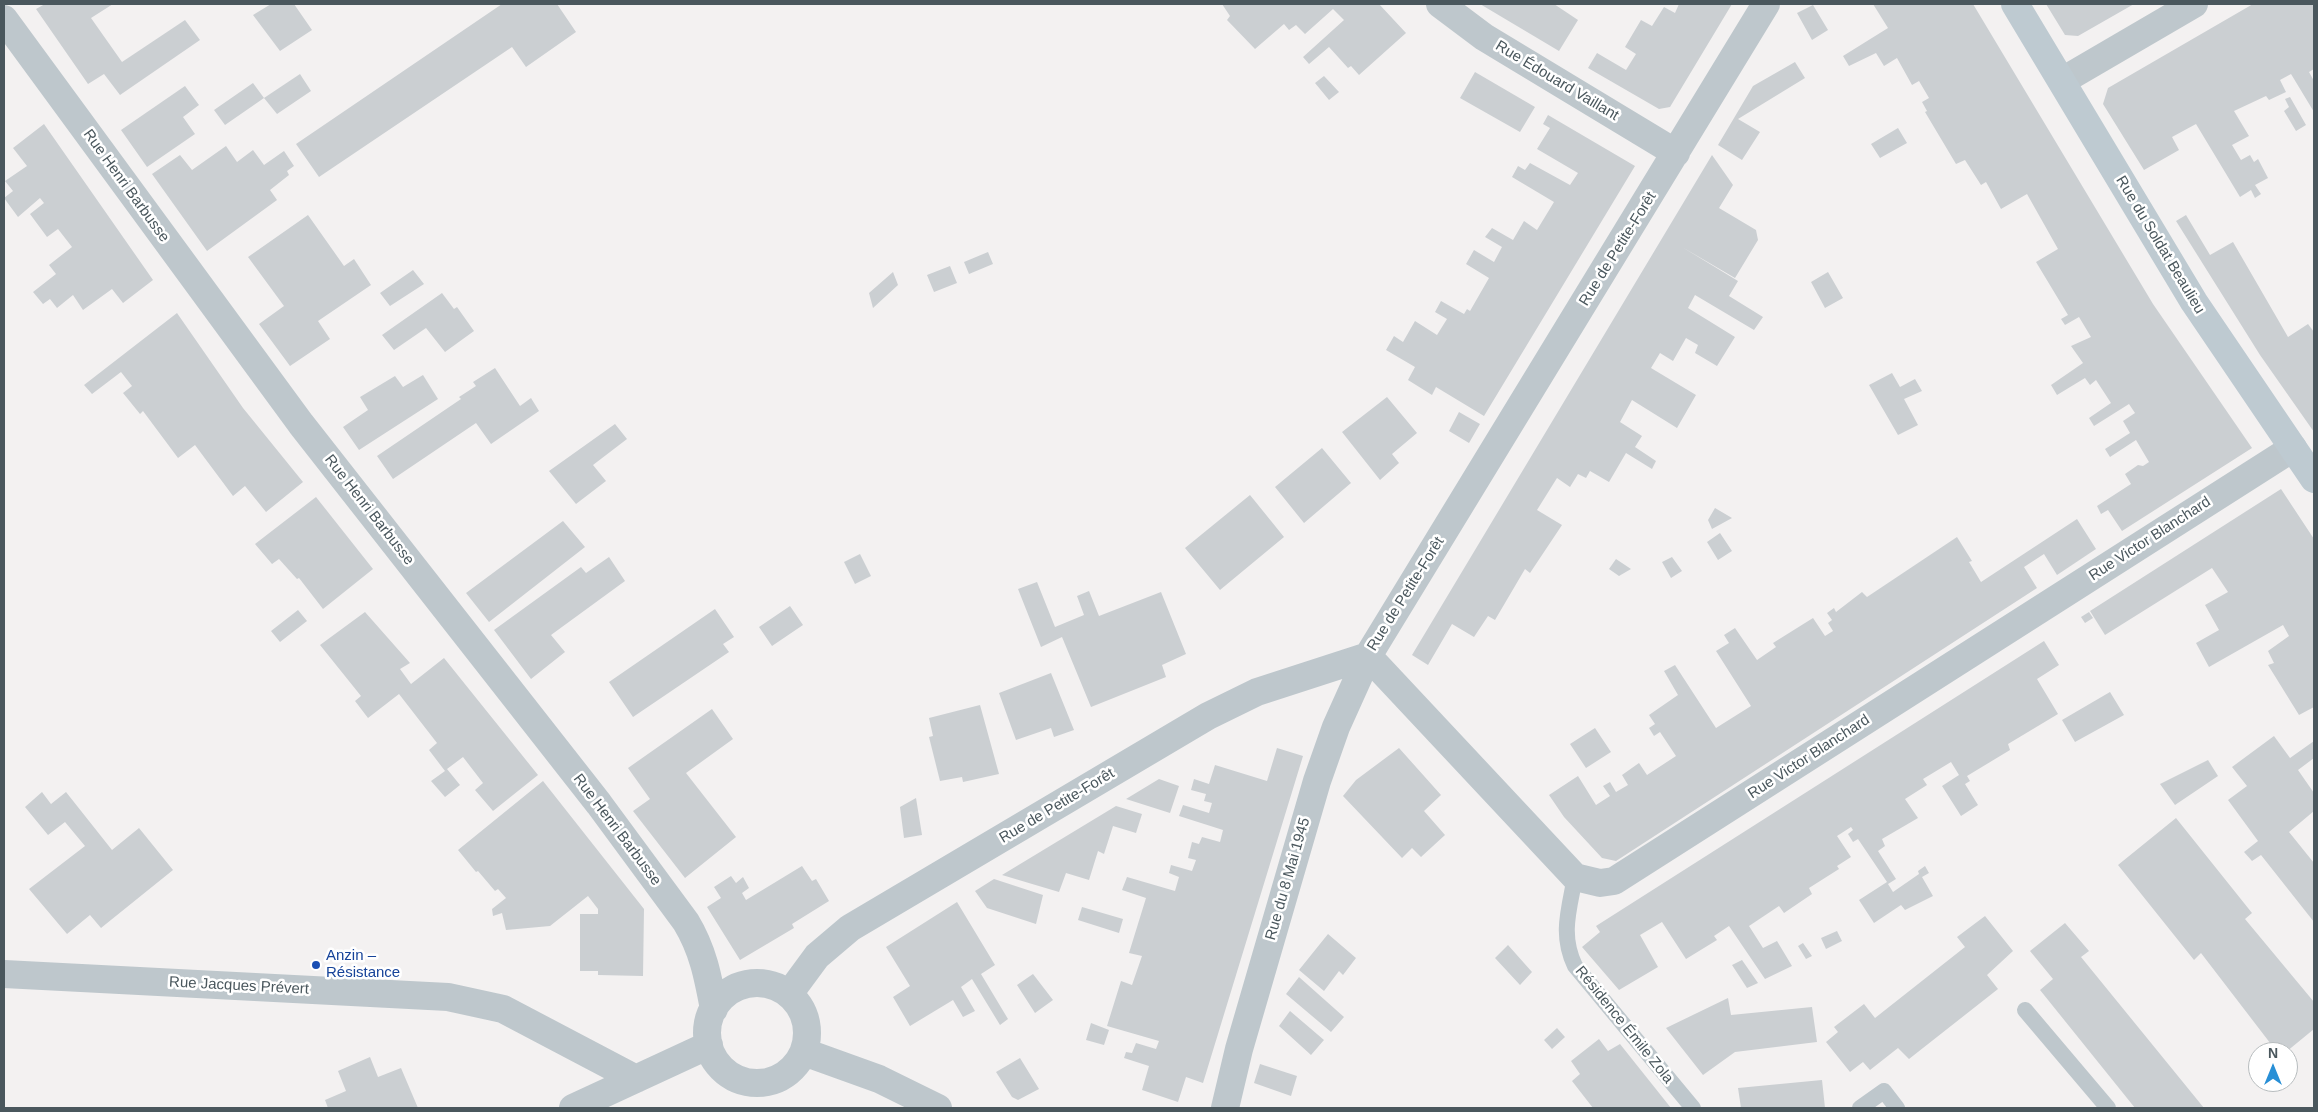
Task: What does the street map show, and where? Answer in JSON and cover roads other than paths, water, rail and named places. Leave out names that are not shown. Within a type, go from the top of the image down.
[{"type":"street","name":"Rue Édouard Vaillant","points":[[1440,4],[1484,36],[1676,153]]},
{"type":"street","name":"Rue de Petite-Forêt","points":[[789,994],[817,956],[850,928],[1208,716],[1257,692],[1368,656],[1766,4]]},
{"type":"street","name":"Rue du Soldat Beaulieu","points":[[2015,4],[2194,302],[2314,479]]},
{"type":"street","points":[[2062,81],[2194,4]]},
{"type":"street","name":"Rue Henri Barbusse","points":[[4,19],[301,424],[599,804],[686,922],[698,943],[706,966],[714,1008]]},
{"type":"street","name":"Rue Victor Blanchard","points":[[1575,877],[1600,884],[1614,881],[2293,448]]},
{"type":"street","points":[[1368,656],[1575,877]]},
{"type":"street","name":"Rue du 8 Mai 1945","points":[[1225,1108],[1239,1049],[1317,782],[1336,727],[1368,656]]},
{"type":"street","name":"Rue Jacques Prévert","points":[[4,974],[457,998],[511,1013],[636,1078]]},
{"type":"street","points":[[748,984],[774,985],[789,994],[800,1006],[806,1020],[807,1036],[804,1052],[795,1066],[782,1076],[758,1083],[742,1080],[727,1072],[716,1060],[709,1045],[709,1022],[714,1008],[725,995],[748,984]]},
{"type":"street","points":[[573,1108],[709,1045]]},
{"type":"street","points":[[804,1052],[880,1079],[938,1108]]},
{"type":"lane","name":"Résidence Émile Zola","points":[[1575,877],[1566,936],[1568,951],[1575,966],[1693,1108]]},
{"type":"lane","points":[[2025,1010],[2108,1108]]},
{"type":"lane","points":[[1860,1108],[1884,1091],[1897,1108]]},
{"type":"place","name":"Anzin – Résistance","points":[[316,965]]}]
